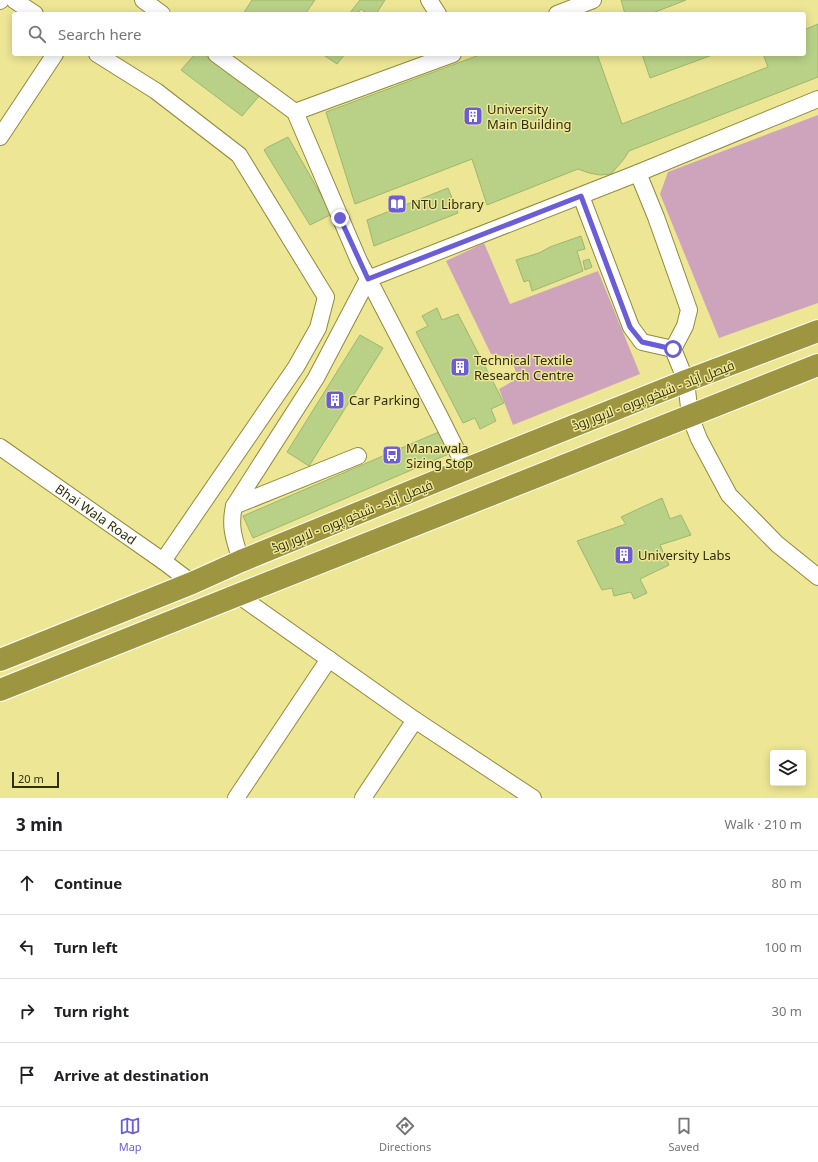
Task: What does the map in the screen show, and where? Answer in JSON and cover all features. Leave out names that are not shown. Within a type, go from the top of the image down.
[{"type":"highway","name":"فیصل آباد - شیخو پورہ - لاہور روڈ","points":[[0,660],[192,583],[241,561],[466,469],[686,381],[818,331]]},
{"type":"highway","points":[[0,690],[818,365]]},
{"type":"street","points":[[14,0],[32,12]]},
{"type":"street","points":[[143,0],[159,12]]},
{"type":"street","points":[[429,0],[437,12]]},
{"type":"street","points":[[562,12],[593,0]]},
{"type":"street","points":[[0,137],[54,56]]},
{"type":"street","points":[[101,56],[156,91],[239,155],[326,297],[318,328],[296,367],[163,561]]},
{"type":"street","points":[[219,56],[294,112],[368,279],[466,469]]},
{"type":"street","points":[[294,112],[448,56]]},
{"type":"street","points":[[241,561],[233,534],[231,518],[234,506],[316,378],[368,279],[581,196],[818,98]]},
{"type":"street","points":[[638,173],[656,217],[688,310],[686,326],[673,349]]},
{"type":"street","points":[[581,196],[630,327],[642,342],[673,349]]},
{"type":"street","points":[[673,349],[686,381],[690,416],[699,439],[729,495],[777,544],[818,578]]},
{"type":"street","name":"Bhai Wala Road","points":[[0,447],[192,583]]},
{"type":"street","points":[[234,506],[358,456]]},
{"type":"street","points":[[238,595],[415,720],[533,798]]},
{"type":"street","points":[[236,798],[329,659]]},
{"type":"street","points":[[364,798],[415,720]]},
{"type":"shaded area","points":[[818,115],[818,303],[719,338],[660,194],[668,172]]},
{"type":"shaded area","points":[[484,243],[510,304],[598,271],[640,374],[513,425],[499,389],[518,378],[511,358],[491,354],[446,261]]},
{"type":"building","points":[[252,0],[315,0],[306,12],[244,12]]},
{"type":"building","points":[[360,0],[385,0],[377,12],[365,12],[361,9],[359,12],[351,12]]},
{"type":"building","points":[[621,0],[686,0],[655,12],[624,12]]},
{"type":"building","name":"University Main Building","points":[[818,24],[818,77],[629,151],[611,174],[600,175],[578,169],[487,205],[472,159],[355,204],[326,112],[477,56],[598,56],[622,124],[768,67],[764,56],[806,56],[806,29]]},
{"type":"building","points":[[193,56],[209,56],[260,95],[242,116],[181,70]]},
{"type":"building","points":[[325,56],[343,56],[337,64]]},
{"type":"building","points":[[643,56],[710,56],[650,78]]},
{"type":"building","points":[[288,137],[332,214],[310,225],[264,150]]},
{"type":"building","points":[[448,188],[458,213],[374,246],[367,220]]},
{"type":"building","points":[[581,236],[585,249],[577,251],[583,271],[532,291],[529,280],[524,282],[516,260],[539,253],[550,247]]},
{"type":"building","points":[[589,259],[592,267],[585,270],[583,261]]},
{"type":"building","name":"Technical Textile Research Centre","points":[[437,308],[442,320],[458,314],[504,403],[491,409],[496,421],[480,429],[475,418],[463,423],[416,332],[428,326],[422,316]]},
{"type":"building","name":"Car Parking","points":[[360,335],[383,348],[309,466],[287,452]]},
{"type":"building","points":[[441,431],[451,453],[253,538],[243,516]]},
{"type":"building","name":"University Labs","points":[[662,498],[670,519],[681,515],[691,535],[660,545],[669,565],[640,579],[647,593],[634,599],[631,592],[614,596],[612,588],[602,590],[577,541],[626,524],[621,517]]},
{"type":"place","name":"University Main Building","points":[[473,116]]},
{"type":"place","name":"NTU Library","points":[[397,204]]},
{"type":"place","name":"Technical Textile Research Centre","points":[[460,367]]},
{"type":"place","name":"Car Parking","points":[[335,400]]},
{"type":"place","name":"Manawala Sizing Stop","points":[[392,455]]},
{"type":"place","name":"University Labs","points":[[624,555]]},
{"type":"route","points":[[340,218],[368,279],[581,196],[630,327],[642,342],[673,349]]}]
